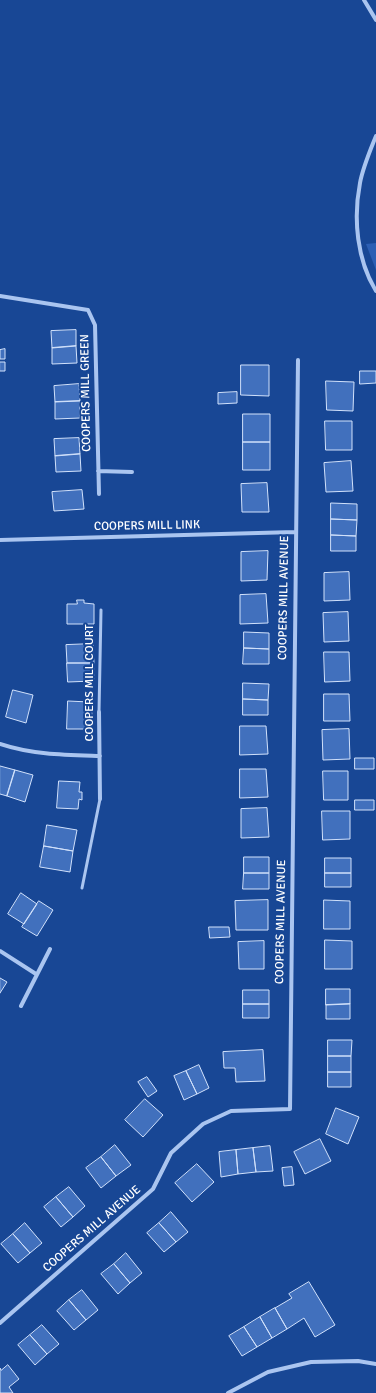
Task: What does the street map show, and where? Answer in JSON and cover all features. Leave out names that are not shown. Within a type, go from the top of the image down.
[{"type":"street","points":[[364,0],[376,20]]},
{"type":"street","points":[[376,136],[366,161],[360,183],[357,211],[362,259],[367,276],[376,291]]},
{"type":"street","name":"COOPERS MILL GREEN","points":[[0,296],[88,310],[94,325],[99,494]]},
{"type":"street","name":"COOPERS MILL AVENUE","points":[[0,1323],[153,1189],[171,1153],[203,1124],[232,1111],[290,1109],[298,360]]},
{"type":"street","points":[[98,472],[132,472]]},
{"type":"street","name":"COOPERS MILL LINK","points":[[0,540],[295,532]]},
{"type":"street","name":"COOPERS MILL COURT","points":[[99,712],[100,798]]},
{"type":"street","name":"COOPERS MILL COURT","points":[[0,744],[15,749],[43,754],[100,756]]},
{"type":"street","points":[[21,1006],[50,949]]},
{"type":"street","points":[[0,951],[36,974]]},
{"type":"street","points":[[228,1393],[268,1372],[311,1362],[358,1362],[376,1364]]},
{"type":"lane","name":"COOPERS MILL COURT","points":[[99,712],[101,610]]},
{"type":"lane","points":[[82,888],[100,798]]},
{"type":"shaded area","points":[[376,243],[376,270],[366,244]]},
{"type":"building","points":[[76,330],[76,346],[52,348],[51,331]]},
{"type":"building","points":[[76,346],[77,363],[52,364],[52,348]]},
{"type":"building","points":[[5,349],[5,359],[0,359],[0,350]]},
{"type":"building","points":[[0,362],[5,362],[5,371],[0,371]]},
{"type":"building","points":[[241,365],[269,365],[269,396],[241,395]]},
{"type":"building","points":[[360,371],[376,371],[376,383],[360,384]]},
{"type":"building","points":[[326,381],[354,382],[353,411],[327,410]]},
{"type":"building","points":[[79,384],[80,401],[55,402],[54,386]]},
{"type":"building","points":[[237,392],[237,403],[218,404],[218,393]]},
{"type":"building","points":[[80,401],[80,418],[55,419],[55,402]]},
{"type":"building","points":[[243,414],[270,414],[270,442],[243,442]]},
{"type":"building","points":[[325,421],[352,421],[352,450],[326,450]]},
{"type":"building","points":[[79,438],[80,454],[55,456],[54,439]]},
{"type":"building","points":[[243,442],[270,442],[270,470],[243,470]]},
{"type":"building","points":[[80,454],[81,471],[56,472],[55,456]]},
{"type":"building","points":[[351,461],[353,491],[326,492],[324,463]]},
{"type":"building","points":[[267,483],[269,512],[242,512],[241,484]]},
{"type":"building","points":[[82,490],[84,509],[54,511],[52,492]]},
{"type":"building","points":[[331,503],[357,504],[357,520],[331,519]]},
{"type":"building","points":[[331,519],[357,520],[356,536],[331,535]]},
{"type":"building","points":[[331,535],[356,536],[356,551],[331,551]]},
{"type":"building","points":[[268,551],[267,580],[241,581],[241,552]]},
{"type":"building","points":[[349,572],[350,600],[324,601],[324,573]]},
{"type":"building","points":[[266,594],[268,623],[240,624],[240,595]]},
{"type":"building","points":[[77,600],[84,600],[84,603],[94,604],[94,624],[67,624],[67,604],[77,604]]},
{"type":"building","points":[[348,612],[349,641],[324,642],[323,613]]},
{"type":"building","points":[[244,632],[269,633],[269,649],[244,648]]},
{"type":"building","points":[[93,644],[94,663],[67,663],[66,645]]},
{"type":"building","points":[[244,648],[269,649],[269,664],[243,664]]},
{"type":"building","points":[[324,652],[349,652],[350,681],[325,682]]},
{"type":"building","points":[[67,663],[94,663],[94,681],[68,682]]},
{"type":"building","points":[[243,683],[269,684],[268,700],[243,699]]},
{"type":"building","points":[[13,690],[33,695],[26,723],[6,717]]},
{"type":"building","points":[[324,694],[349,694],[350,721],[324,721]]},
{"type":"building","points":[[243,699],[268,700],[268,715],[243,715]]},
{"type":"building","points":[[68,701],[89,702],[88,712],[92,712],[91,720],[88,719],[87,729],[67,729]]},
{"type":"building","points":[[240,726],[266,726],[268,754],[240,755]]},
{"type":"building","points":[[349,729],[350,759],[323,760],[322,730]]},
{"type":"building","points":[[355,758],[374,758],[374,769],[355,769]]},
{"type":"building","points":[[0,766],[15,770],[7,796],[0,794]]},
{"type":"building","points":[[240,769],[266,769],[268,797],[240,798]]},
{"type":"building","points":[[15,770],[33,775],[25,802],[7,796]]},
{"type":"building","points":[[323,771],[348,771],[348,800],[324,800]]},
{"type":"building","points":[[59,781],[80,782],[79,792],[82,792],[82,800],[79,799],[78,809],[57,808]]},
{"type":"building","points":[[355,800],[374,800],[374,810],[355,810]]},
{"type":"building","points":[[267,808],[269,837],[241,838],[241,809]]},
{"type":"building","points":[[322,811],[350,811],[350,839],[323,840]]},
{"type":"building","points":[[47,825],[77,830],[73,851],[44,846]]},
{"type":"building","points":[[44,846],[73,851],[70,872],[40,867]]},
{"type":"building","points":[[244,857],[269,857],[269,873],[244,873]]},
{"type":"building","points":[[325,858],[351,858],[351,873],[325,873]]},
{"type":"building","points":[[244,873],[269,873],[269,889],[243,889]]},
{"type":"building","points":[[325,873],[351,873],[351,887],[325,887]]},
{"type":"building","points":[[21,893],[37,904],[24,924],[8,914]]},
{"type":"building","points":[[268,900],[268,930],[236,930],[235,901]]},
{"type":"building","points":[[324,900],[350,901],[350,929],[324,929]]},
{"type":"building","points":[[39,901],[53,910],[37,936],[22,927]]},
{"type":"building","points":[[209,927],[229,927],[230,937],[210,938]]},
{"type":"building","points":[[325,940],[352,941],[352,969],[325,969]]},
{"type":"building","points":[[264,941],[264,969],[239,969],[238,942]]},
{"type":"building","points":[[0,978],[7,982],[0,993]]},
{"type":"building","points":[[326,989],[350,989],[350,1004],[326,1005]]},
{"type":"building","points":[[243,990],[269,990],[269,1004],[243,1004]]},
{"type":"building","points":[[243,1004],[269,1004],[269,1018],[243,1018]]},
{"type":"building","points":[[350,1004],[350,1019],[326,1019],[326,1005]]},
{"type":"building","points":[[328,1040],[352,1040],[351,1056],[328,1056]]},
{"type":"building","points":[[263,1050],[265,1081],[236,1082],[235,1068],[224,1068],[223,1052]]},
{"type":"building","points":[[328,1056],[351,1056],[351,1072],[328,1072]]},
{"type":"building","points":[[199,1065],[209,1088],[197,1094],[186,1071]]},
{"type":"building","points":[[186,1071],[197,1094],[184,1100],[174,1076]]},
{"type":"building","points":[[328,1072],[351,1072],[351,1087],[328,1087]]},
{"type":"building","points":[[147,1077],[157,1091],[148,1097],[138,1082]]},
{"type":"building","points":[[145,1099],[163,1115],[143,1137],[125,1120]]},
{"type":"building","points":[[336,1108],[359,1117],[348,1144],[326,1134]]},
{"type":"building","points":[[320,1139],[331,1161],[305,1174],[294,1152]]},
{"type":"building","points":[[115,1145],[131,1165],[116,1176],[101,1157]]},
{"type":"building","points":[[270,1146],[273,1171],[256,1172],[253,1148]]},
{"type":"building","points":[[253,1148],[256,1172],[238,1174],[236,1150]]},
{"type":"building","points":[[236,1150],[238,1174],[221,1177],[219,1152]]},
{"type":"building","points":[[101,1157],[116,1176],[101,1188],[86,1168]]},
{"type":"building","points":[[197,1164],[214,1182],[192,1202],[175,1183]]},
{"type":"building","points":[[292,1167],[294,1185],[284,1186],[282,1168]]},
{"type":"building","points":[[69,1187],[85,1206],[73,1217],[56,1197]]},
{"type":"building","points":[[56,1197],[73,1217],[61,1227],[44,1207]]},
{"type":"building","points":[[171,1212],[188,1232],[176,1242],[159,1223]]},
{"type":"building","points":[[25,1223],[42,1243],[30,1253],[13,1234]]},
{"type":"building","points":[[159,1223],[176,1242],[164,1252],[147,1233]]},
{"type":"building","points":[[13,1234],[30,1253],[18,1263],[1,1244]]},
{"type":"building","points":[[126,1253],[142,1273],[130,1283],[114,1264]]},
{"type":"building","points":[[114,1264],[130,1283],[118,1294],[101,1274]]},
{"type":"building","points":[[309,1282],[335,1325],[315,1337],[304,1318],[287,1329],[275,1308],[292,1298],[289,1294]]},
{"type":"building","points":[[82,1290],[98,1310],[86,1320],[69,1300]]},
{"type":"building","points":[[69,1300],[86,1320],[74,1330],[57,1311]]},
{"type":"building","points":[[275,1308],[287,1329],[272,1338],[260,1317]]},
{"type":"building","points":[[260,1317],[272,1338],[257,1347],[244,1327]]},
{"type":"building","points":[[42,1325],[59,1344],[47,1354],[30,1335]]},
{"type":"building","points":[[244,1327],[257,1347],[242,1356],[229,1336]]},
{"type":"building","points":[[30,1335],[47,1354],[35,1365],[18,1345]]},
{"type":"building","points":[[8,1365],[19,1379],[9,1387],[13,1393],[0,1393],[0,1368],[1,1370]]}]
